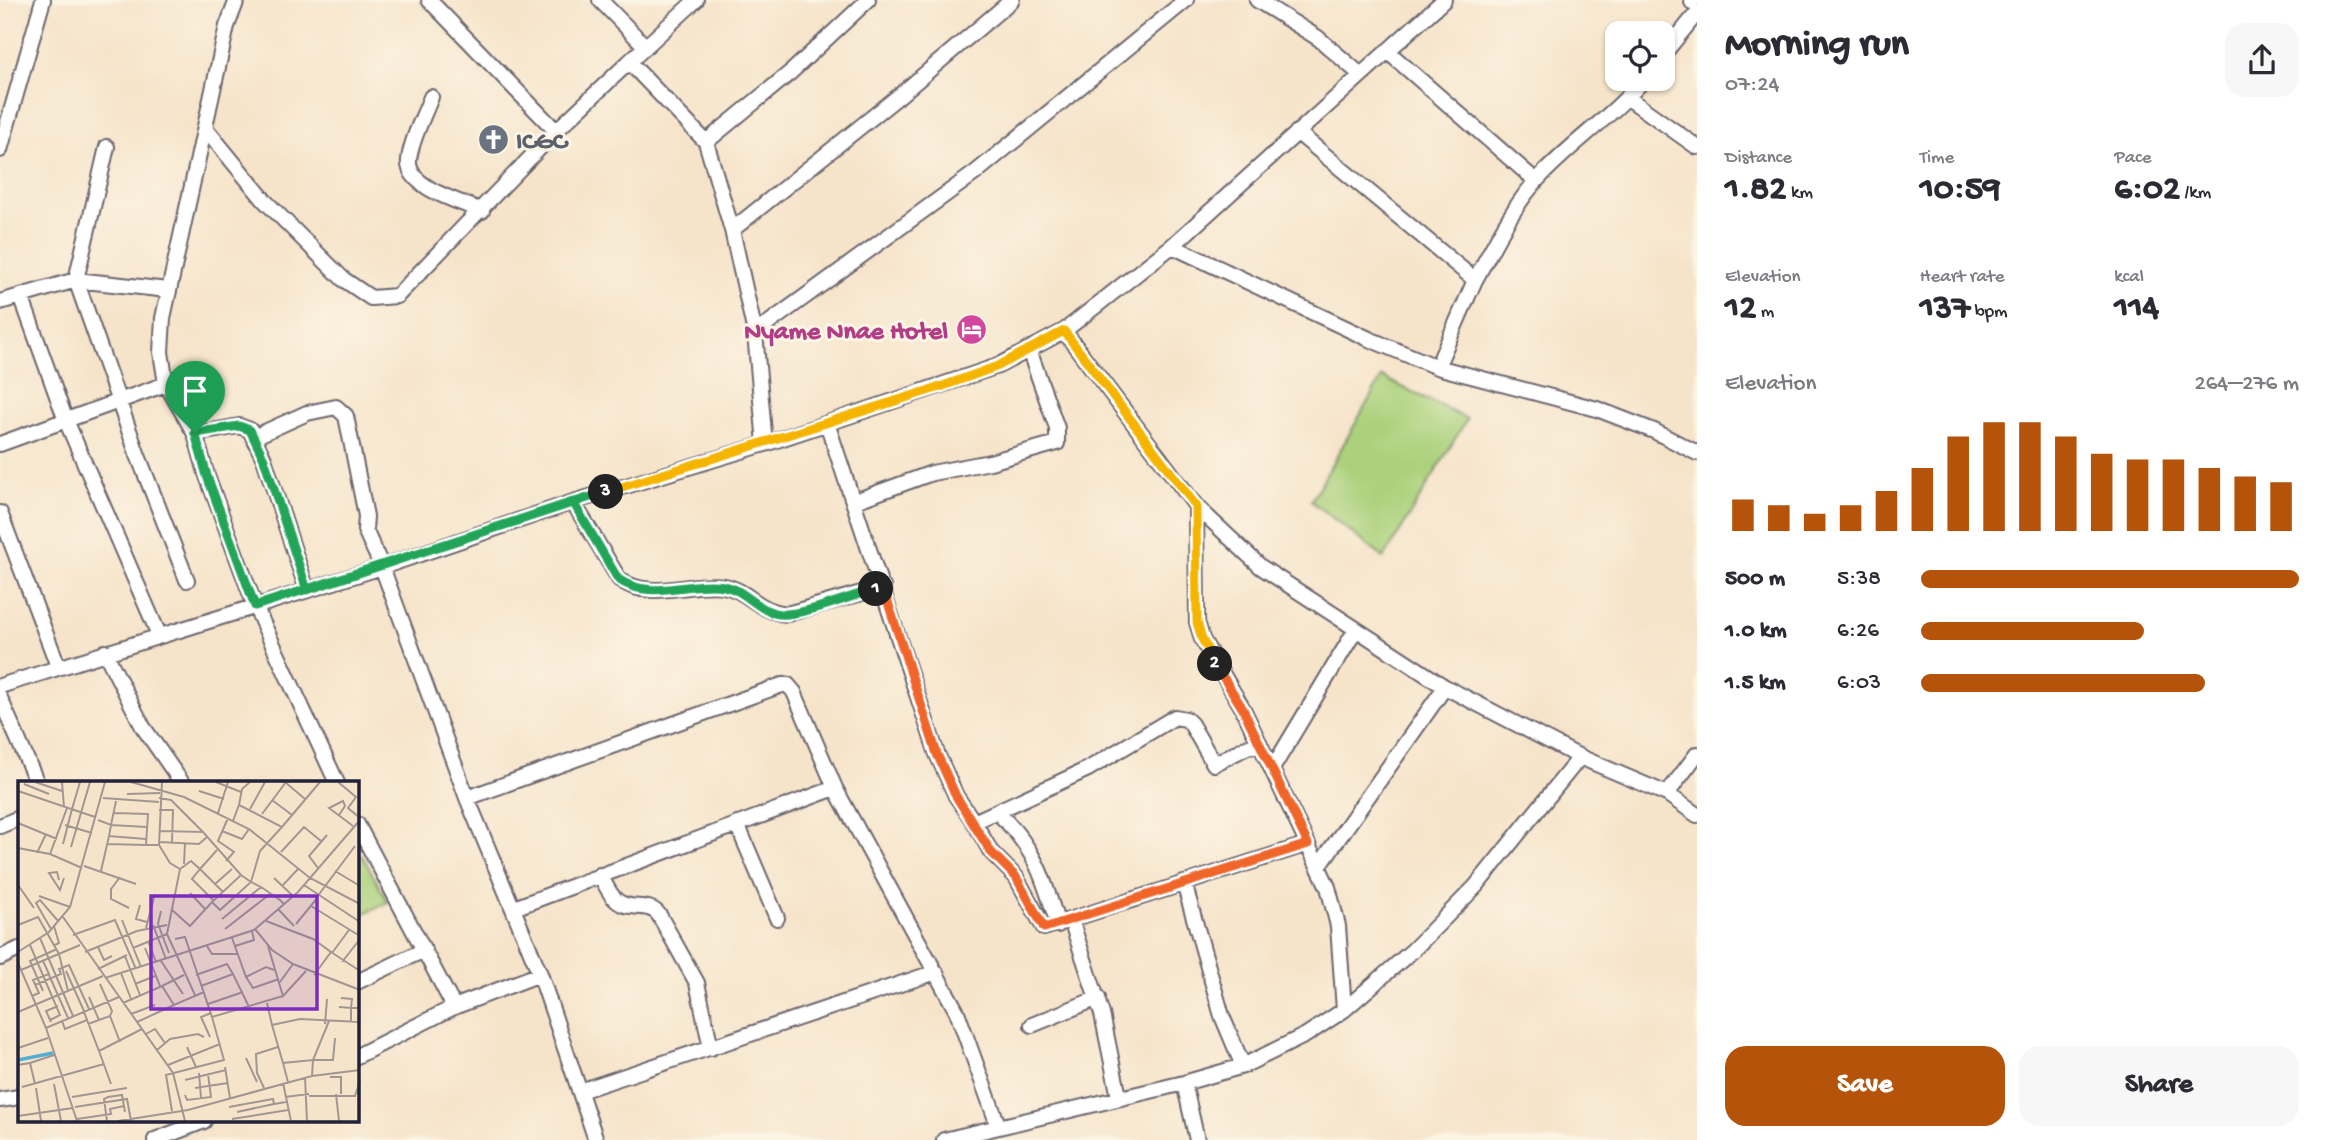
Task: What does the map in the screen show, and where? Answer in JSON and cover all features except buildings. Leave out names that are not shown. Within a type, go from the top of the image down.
[{"type":"street","points":[[0,150],[43,0]]},
{"type":"street","points":[[237,0],[227,26],[168,290],[161,352],[166,384],[195,433],[207,476],[255,606],[336,781]]},
{"type":"street","points":[[429,0],[556,131]]},
{"type":"street","points":[[600,0],[645,46]]},
{"type":"street","points":[[206,129],[265,201],[343,279],[372,298],[397,296],[482,211],[556,131],[696,0]]},
{"type":"street","points":[[706,142],[791,72],[868,0]]},
{"type":"street","points":[[732,230],[1012,0]]},
{"type":"street","points":[[754,333],[975,173],[1186,0]]},
{"type":"street","points":[[1257,0],[1318,38],[1362,75]]},
{"type":"street","points":[[0,686],[382,567],[573,502],[943,386],[1029,350],[1064,331],[1172,246],[1444,0]]},
{"type":"street","points":[[1675,35],[1694,4]]},
{"type":"street","points":[[1388,51],[1536,181]]},
{"type":"street","points":[[629,62],[706,142],[732,230],[754,333],[765,444]]},
{"type":"street","points":[[1437,367],[1475,280],[1536,181],[1583,134],[1634,91]]},
{"type":"street","points":[[431,97],[408,161],[412,175],[428,189],[482,211]]},
{"type":"street","points":[[1628,98],[1697,147]]},
{"type":"street","points":[[1297,132],[1475,280]]},
{"type":"street","points":[[107,147],[76,280],[118,400],[187,580]]},
{"type":"street","points":[[1172,246],[1437,367],[1597,409],[1654,431],[1697,453]]},
{"type":"street","points":[[0,302],[76,280],[168,290]]},
{"type":"street","points":[[21,296],[65,418],[159,635]]},
{"type":"street","points":[[1064,331],[1196,506],[1261,567],[1355,631],[1445,687],[1580,757],[1667,794],[1697,815]]},
{"type":"street","points":[[855,501],[932,473],[990,462],[1058,443],[1057,428],[1029,350]]},
{"type":"street","points":[[0,443],[166,384]]},
{"type":"street","points":[[254,437],[307,413],[336,407],[346,416],[363,496],[365,530],[382,567],[467,798],[540,974],[596,1140]]},
{"type":"street","points":[[827,423],[937,754],[956,796],[991,852],[1016,877],[1044,928],[1308,844]]},
{"type":"street","points":[[195,433],[239,426],[250,430],[307,590]]},
{"type":"street","points":[[573,502],[618,579],[629,587],[645,590],[723,586],[737,590],[770,613],[787,614],[883,587]]},
{"type":"street","points":[[1196,506],[1197,622],[1202,639],[1272,769],[1319,866],[1335,908],[1344,1010]]},
{"type":"street","points":[[0,513],[58,666]]},
{"type":"street","points":[[1272,769],[1355,631]]},
{"type":"street","points":[[105,652],[143,727],[181,781]]},
{"type":"street","points":[[467,798],[788,685],[794,692],[835,788],[936,972],[976,1059],[998,1125]]},
{"type":"street","points":[[1319,866],[1445,687]]},
{"type":"street","points":[[0,698],[36,781]]},
{"type":"street","points":[[974,822],[1088,769],[1175,717],[1186,719],[1191,724],[1214,764],[1247,747],[1259,744]]},
{"type":"street","points":[[1667,794],[1697,754]]},
{"type":"street","points":[[944,1140],[998,1125],[1184,1083],[1243,1066],[1307,1035],[1344,1010],[1413,950],[1476,886],[1580,757]]},
{"type":"street","points":[[514,908],[835,788]]},
{"type":"street","points":[[997,812],[1016,830],[1039,865],[1098,998],[1119,1097]]},
{"type":"street","points":[[0,826],[18,818]]},
{"type":"street","points":[[737,824],[777,918]]},
{"type":"street","points":[[359,828],[454,1007]]},
{"type":"street","points":[[600,875],[614,900],[631,907],[650,908],[659,915],[697,983],[711,1048]]},
{"type":"street","points":[[1184,883],[1222,1016],[1243,1066]]},
{"type":"street","points":[[0,958],[18,949]]},
{"type":"street","points":[[359,981],[424,950]]},
{"type":"street","points":[[580,1091],[936,972]]},
{"type":"street","points":[[359,1055],[454,1007],[540,974]]},
{"type":"street","points":[[1032,1025],[1098,998]]},
{"type":"street","points":[[1184,1083],[1197,1140]]},
{"type":"street","points":[[0,1100],[18,1097]]},
{"type":"street","points":[[155,1140],[201,1122]]},
{"type":"green space","points":[[1382,377],[1467,419],[1384,558],[1311,501]]},
{"type":"green space","points":[[362,855],[388,902],[359,916],[359,857]]},
{"type":"place","name":"ICGC","points":[[493,139]]},
{"type":"place","name":"Nyame Nnae Hotel","points":[[971,329]]},
{"type":"route","points":[[195,433],[207,476],[255,606],[382,567],[573,502],[943,386],[998,366],[1064,331],[1196,506],[1197,622],[1202,639],[1243,709],[1308,844],[1044,928],[1016,877],[991,852],[956,796],[937,754],[883,587],[787,614],[770,613],[737,590],[723,586],[645,590],[629,587],[618,579],[573,502],[307,590],[264,459],[250,430],[246,426],[239,426],[195,433]]}]
